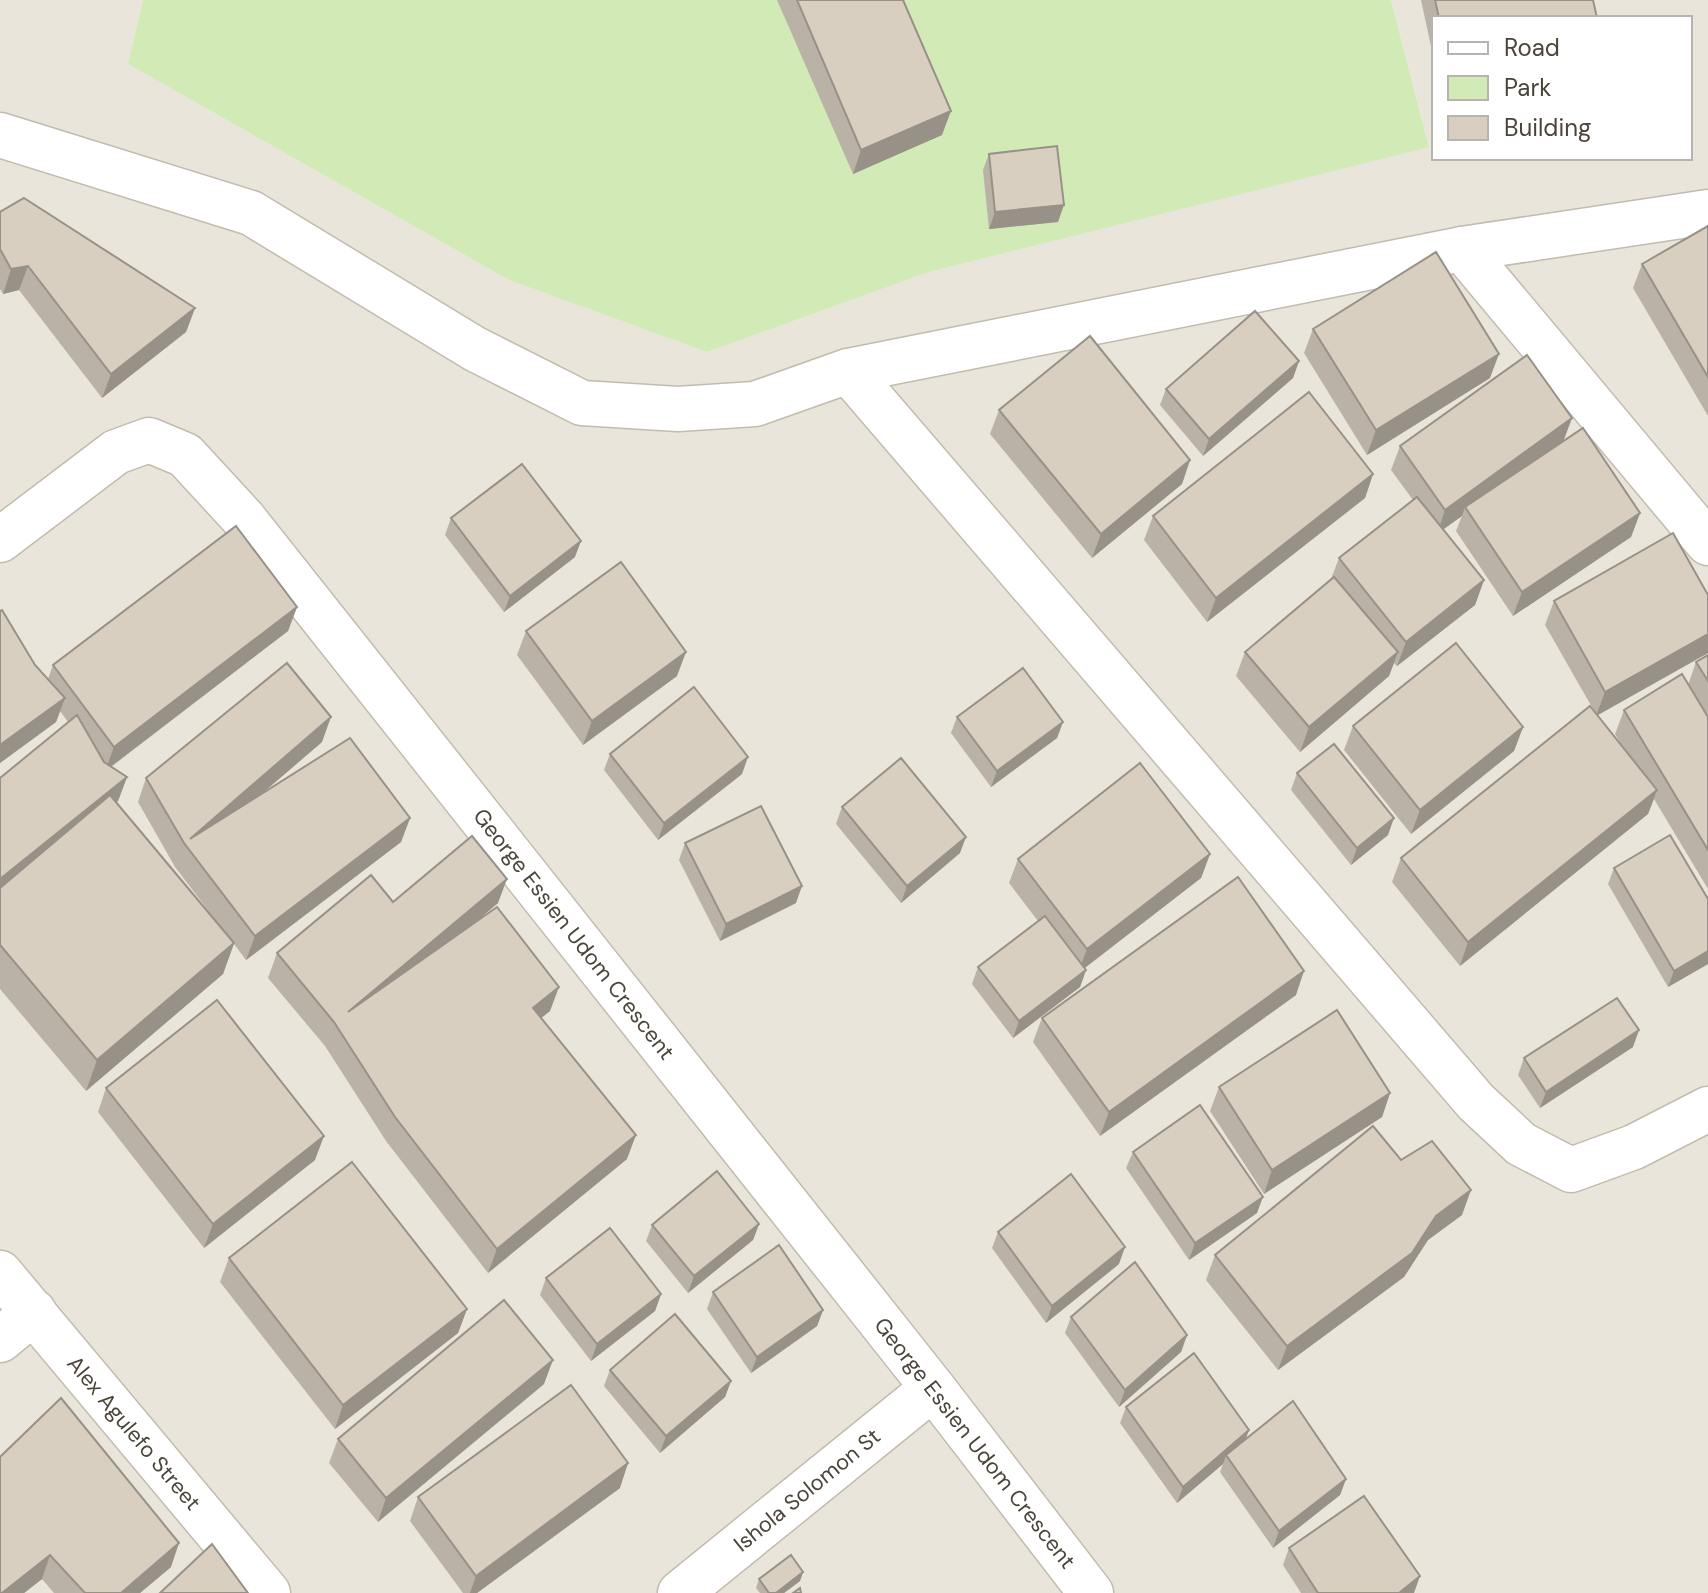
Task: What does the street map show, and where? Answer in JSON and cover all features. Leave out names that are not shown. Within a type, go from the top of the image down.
[{"type":"street","points":[[0,135],[251,213],[475,349],[582,403],[678,409],[755,404],[848,371],[1462,249],[1708,212]]},
{"type":"street","points":[[1462,249],[1708,543]]},
{"type":"street","points":[[848,371],[1476,1102],[1521,1144],[1571,1170],[1634,1147],[1708,1109]]},
{"type":"street","name":"George Essien Udom Crescent","points":[[0,540],[116,452],[149,440],[185,455],[254,531],[933,1388],[1091,1593]]},
{"type":"street","name":"Alex Agulefo Street","points":[[0,1273],[268,1593]]},
{"type":"street","points":[[0,1340],[34,1312]]},
{"type":"street","name":"Ishola Solomon St","points":[[680,1593],[933,1388]]},
{"type":"shaded area","points":[[0,0],[143,0],[128,64],[509,280],[707,352],[929,272],[1429,146],[1391,0],[1708,0],[1708,1593],[0,1593]]},
{"type":"green space","points":[[143,0],[1391,0],[1429,147],[929,272],[707,352],[509,280],[128,64]]},
{"type":"building","points":[[797,0],[903,0],[951,111],[861,150]]},
{"type":"building","points":[[1435,0],[1593,0],[1597,16],[1439,16]]},
{"type":"building","points":[[1057,146],[1064,205],[995,212],[989,154]]},
{"type":"building","points":[[24,198],[195,308],[111,374],[28,266],[11,269],[0,249],[0,212]]},
{"type":"building","points":[[1708,226],[1708,377],[1642,264]]},
{"type":"building","points":[[1436,252],[1499,354],[1376,430],[1313,329]]},
{"type":"building","points":[[1255,311],[1299,361],[1209,439],[1166,389]]},
{"type":"building","points":[[1090,336],[1190,460],[1101,534],[999,410]]},
{"type":"building","points":[[1527,355],[1572,418],[1445,510],[1400,446]]},
{"type":"building","points":[[1309,392],[1373,474],[1216,598],[1153,516]]},
{"type":"building","points":[[1583,428],[1640,513],[1522,592],[1465,507]]},
{"type":"building","points":[[522,464],[581,541],[510,596],[451,518]]},
{"type":"building","points":[[1417,497],[1484,580],[1406,642],[1339,558]]},
{"type":"building","points":[[236,526],[297,607],[114,747],[53,665]]},
{"type":"building","points":[[1673,533],[1708,595],[1708,634],[1605,692],[1554,601]]},
{"type":"building","points":[[621,562],[686,652],[592,721],[526,631]]},
{"type":"building","points":[[1334,577],[1398,652],[1309,727],[1245,652]]},
{"type":"building","points":[[0,611],[35,665],[65,698],[0,745]]},
{"type":"building","points":[[1456,643],[1523,727],[1420,810],[1353,726]]},
{"type":"building","points":[[1708,655],[1708,681],[1696,662]]},
{"type":"building","points":[[287,663],[331,717],[190,839],[350,738],[410,818],[255,936],[184,843],[146,778]]},
{"type":"building","points":[[1023,668],[1063,722],[997,771],[957,717]]},
{"type":"building","points":[[1682,674],[1708,717],[1708,850],[1624,710]]},
{"type":"building","points":[[694,687],[748,757],[664,823],[610,754]]},
{"type":"building","points":[[1590,706],[1657,790],[1468,942],[1401,858]]},
{"type":"building","points":[[77,715],[104,762],[127,777],[0,879],[0,778]]},
{"type":"building","points":[[1334,744],[1394,818],[1357,848],[1297,773]]},
{"type":"building","points":[[901,758],[966,837],[907,886],[842,807]]},
{"type":"building","points":[[1140,763],[1210,854],[1087,949],[1018,859]]},
{"type":"building","points":[[110,795],[234,943],[97,1060],[0,945],[0,888]]},
{"type":"building","points":[[761,806],[802,886],[726,924],[685,843]]},
{"type":"building","points":[[1670,835],[1708,899],[1708,951],[1674,971],[1614,868]]},
{"type":"building","points":[[472,836],[507,879],[348,1012],[497,907],[559,987],[533,1008],[636,1135],[497,1249],[395,1117],[334,1022],[277,953],[371,875],[393,902]]},
{"type":"building","points":[[1238,877],[1304,971],[1109,1112],[1042,1018]]},
{"type":"building","points":[[1045,916],[1086,970],[1019,1021],[978,967]]},
{"type":"building","points":[[1617,998],[1639,1030],[1546,1092],[1524,1058]]},
{"type":"building","points":[[217,1000],[324,1136],[213,1224],[106,1088]]},
{"type":"building","points":[[1337,1010],[1390,1093],[1272,1170],[1219,1087]]},
{"type":"building","points":[[1200,1105],[1263,1197],[1195,1243],[1133,1152]]},
{"type":"building","points":[[1373,1126],[1401,1160],[1432,1141],[1471,1190],[1436,1216],[1412,1253],[1287,1346],[1215,1255]]},
{"type":"building","points":[[352,1162],[467,1309],[343,1405],[229,1258]]},
{"type":"building","points":[[717,1171],[759,1224],[694,1276],[652,1225]]},
{"type":"building","points":[[1071,1174],[1125,1247],[1052,1306],[998,1232]]},
{"type":"building","points":[[610,1228],[661,1294],[597,1344],[546,1278]]},
{"type":"building","points":[[779,1245],[823,1310],[757,1357],[713,1292]]},
{"type":"building","points":[[1135,1262],[1187,1335],[1125,1390],[1071,1317]]},
{"type":"building","points":[[504,1300],[553,1360],[386,1498],[338,1439]]},
{"type":"building","points":[[675,1314],[731,1381],[666,1436],[610,1370]]},
{"type":"building","points":[[1194,1353],[1249,1430],[1183,1487],[1126,1407]]},
{"type":"building","points":[[571,1385],[628,1463],[476,1576],[418,1497]]},
{"type":"building","points":[[61,1398],[179,1543],[121,1593],[85,1593],[50,1555],[0,1593],[0,1457]]},
{"type":"building","points":[[1293,1401],[1346,1479],[1279,1531],[1226,1455]]},
{"type":"building","points":[[1364,1496],[1420,1576],[1399,1593],[1318,1593],[1289,1548]]},
{"type":"building","points":[[212,1544],[248,1593],[160,1593]]},
{"type":"building","points":[[791,1555],[803,1572],[776,1593],[769,1593],[759,1579]]}]
